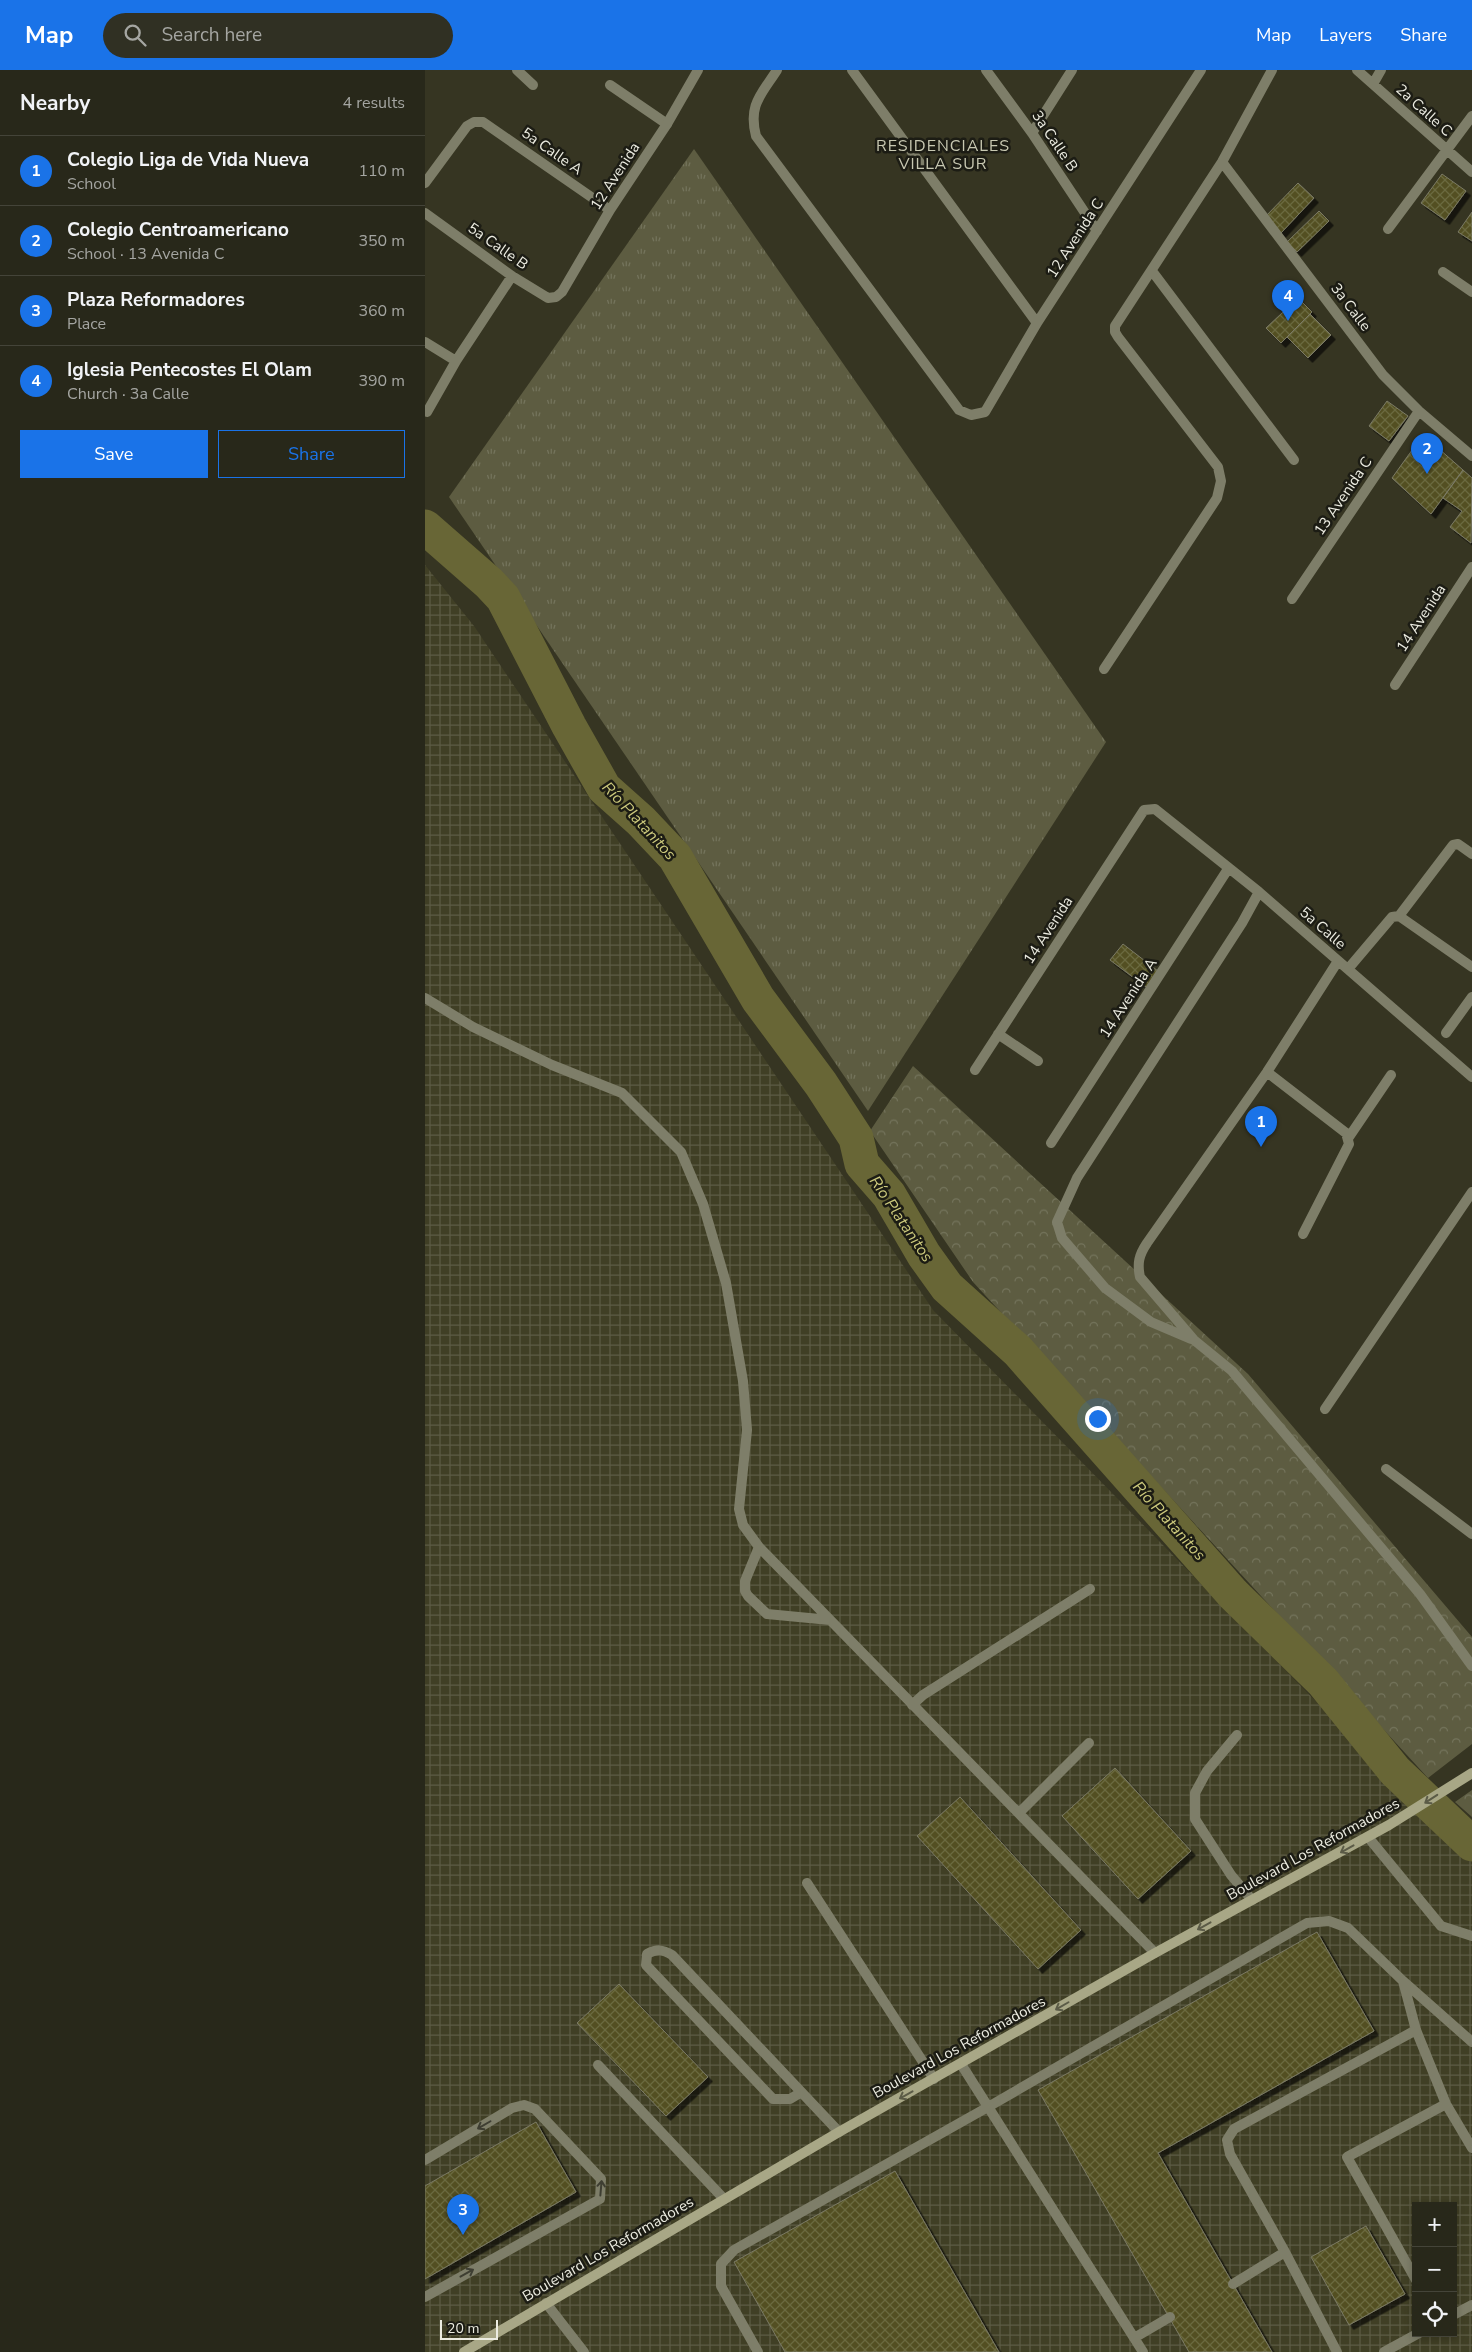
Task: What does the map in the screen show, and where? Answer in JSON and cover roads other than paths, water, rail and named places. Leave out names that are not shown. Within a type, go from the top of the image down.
[{"type":"main road","name":"Boulevard Los Reformadores","points":[[464,2352],[839,2132],[1155,1953],[1389,1825],[1472,1772]]},
{"type":"street","points":[[517,70],[533,85]]},
{"type":"street","name":"12 Avenida","points":[[556,297],[562,292],[610,210],[667,124],[697,70]]},
{"type":"street","name":"12 Avenida C","points":[[777,70],[755,106],[752,120],[756,136],[959,410],[971,415],[985,412],[1037,323],[1201,70]]},
{"type":"street","points":[[852,70],[1037,323]]},
{"type":"street","name":"3a Calle B","points":[[986,70],[1032,133],[1097,231]]},
{"type":"street","points":[[1032,133],[1072,70]]},
{"type":"street","points":[[1105,669],[1217,498],[1221,481],[1218,466],[1115,332],[1115,326],[1222,162],[1272,70]]},
{"type":"street","name":"2a Calle C","points":[[1357,70],[1472,172]]},
{"type":"street","points":[[1373,84],[1381,70]]},
{"type":"street","points":[[610,85],[667,124]]},
{"type":"street","points":[[1388,229],[1472,116]]},
{"type":"street","name":"5a Calle A","points":[[425,183],[467,126],[474,122],[483,122],[610,210]]},
{"type":"street","name":"3a Calle","points":[[1222,162],[1383,375],[1419,411],[1472,456]]},
{"type":"street","name":"5a Calle B","points":[[425,213],[512,276],[548,298],[556,297]]},
{"type":"street","points":[[1152,271],[1293,460]]},
{"type":"street","points":[[1443,272],[1472,292]]},
{"type":"street","points":[[427,412],[456,361],[512,276]]},
{"type":"street","points":[[425,342],[456,361]]},
{"type":"street","name":"13 Avenida C","points":[[1292,599],[1419,411]]},
{"type":"street","name":"14 Avenida","points":[[1395,685],[1472,567]]},
{"type":"street","name":"14 Avenida","points":[[975,1070],[1144,810],[1149,808]]},
{"type":"street","name":"5a Calle","points":[[1149,808],[1155,809],[1259,892],[1472,1077]]},
{"type":"street","points":[[1399,916],[1453,845],[1458,844],[1472,854]]},
{"type":"street","name":"14 Avenida A","points":[[1051,1143],[1229,869]]},
{"type":"street","points":[[1195,1340],[1151,1322],[1105,1288],[1062,1238],[1057,1222],[1077,1178],[1242,923],[1259,892]]},
{"type":"street","points":[[1348,969],[1392,917],[1399,916],[1472,967]]},
{"type":"street","points":[[1338,960],[1267,1072],[1140,1255],[1137,1266],[1140,1277],[1195,1340],[1232,1371],[1420,1594],[1472,1666]]},
{"type":"street","points":[[1447,1033],[1472,997]]},
{"type":"street","points":[[425,998],[473,1027],[552,1065],[622,1093],[681,1152],[703,1204],[726,1284],[743,1381],[747,1430],[739,1509],[743,1525],[759,1547],[912,1705],[1020,1812],[1155,1953]]},
{"type":"street","points":[[998,1034],[1038,1061]]},
{"type":"street","points":[[1267,1072],[1347,1133],[1349,1137],[1349,1144],[1303,1234]]},
{"type":"street","points":[[1349,1137],[1391,1075]]},
{"type":"street","points":[[1325,1409],[1472,1192]]},
{"type":"street","points":[[1386,1469],[1472,1534]]},
{"type":"street","points":[[759,1547],[745,1581],[745,1591],[748,1596],[767,1614],[830,1620]]},
{"type":"street","points":[[912,1705],[923,1695],[1090,1589]]},
{"type":"street","points":[[1237,1735],[1207,1771],[1195,1793],[1195,1819],[1231,1875],[1252,1900]]},
{"type":"street","points":[[1020,1812],[1089,1743]]},
{"type":"street","points":[[1368,1837],[1441,1926],[1472,1936]]},
{"type":"street","points":[[807,1883],[934,2079]]},
{"type":"street","points":[[758,2352],[721,2286],[721,2264],[734,2250],[988,2107],[1307,1923],[1329,1921],[1348,1928],[1403,1981],[1472,2042]]},
{"type":"street","points":[[801,2093],[789,2099],[773,2099],[646,1966],[647,1954],[655,1950],[664,1950],[672,1955],[839,2132]]},
{"type":"street","points":[[1403,1981],[1416,2030],[1446,2104],[1472,2148]]},
{"type":"street","points":[[1337,2352],[1285,2252],[1230,2154],[1227,2140],[1234,2129],[1416,2030]]},
{"type":"street","points":[[961,2064],[1143,2352]]},
{"type":"street","points":[[598,2065],[724,2199]]},
{"type":"street","points":[[1412,2273],[1347,2157],[1446,2104]]},
{"type":"street","points":[[425,2160],[512,2108],[523,2105],[535,2109],[601,2179],[602,2188],[599,2198],[425,2297]]},
{"type":"street","points":[[1233,2284],[1285,2252]]},
{"type":"street","points":[[546,2303],[584,2352]]},
{"type":"street","points":[[1457,2313],[1472,2305]]},
{"type":"street","points":[[1134,2338],[1170,2318]]},
{"type":"street","points":[[1384,2352],[1412,2337]]},
{"type":"waterway","name":"Río Platanitos","points":[[425,527],[489,583],[503,598],[569,726],[604,788],[641,821],[675,857],[758,999],[821,1084],[856,1138],[862,1164],[889,1195],[924,1255],[947,1287],[1018,1351],[1233,1594],[1323,1682],[1395,1771],[1472,1844]]},
{"type":"place","name":"Iglesia Pentecostes El Olam","points":[[1288,321]]},
{"type":"place","name":"Colegio Centroamericano","points":[[1427,474]]},
{"type":"place","name":"Colegio Liga de Vida Nueva","points":[[1261,1147]]},
{"type":"place","name":"Plaza Reformadores","points":[[463,2235]]},
{"type":"district","name":"RESIDENCIALES VILLA SUR","points":[[943,155]]}]
